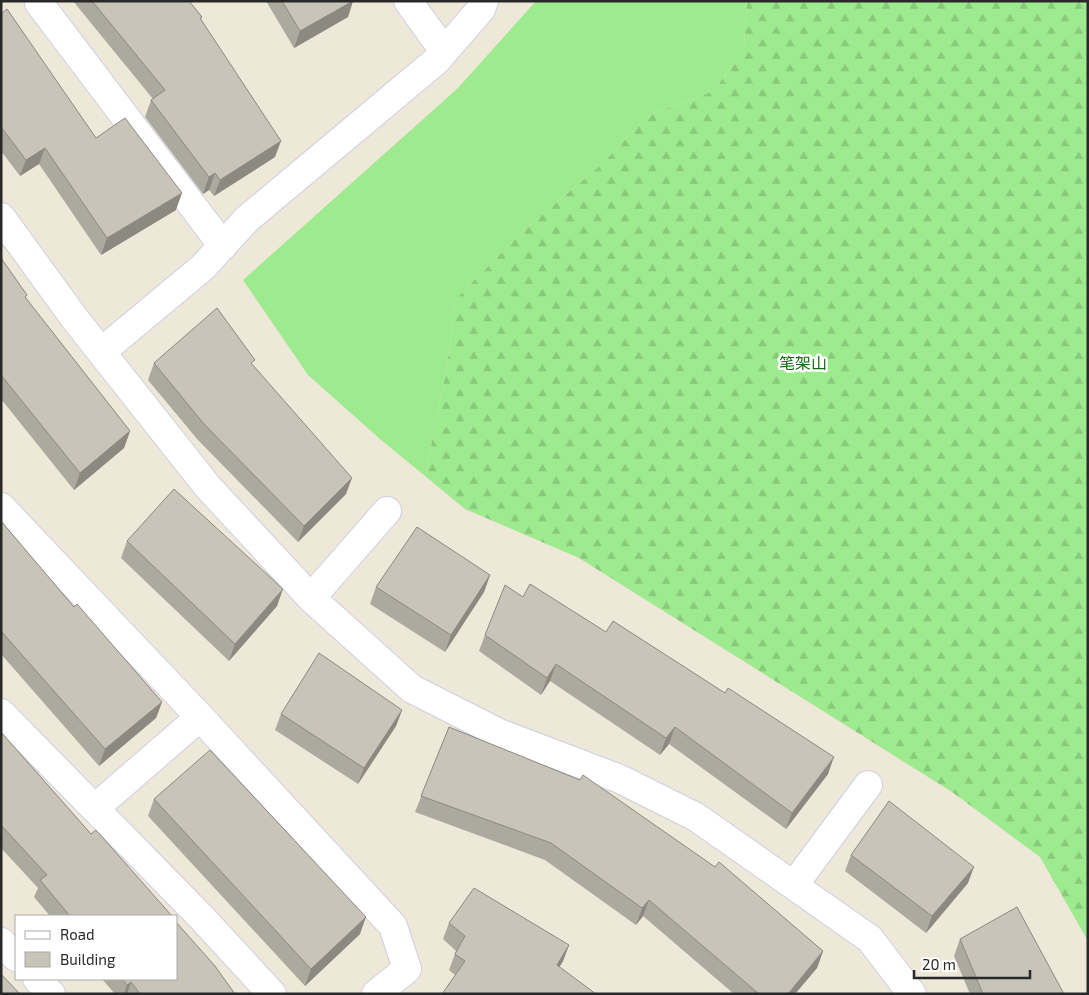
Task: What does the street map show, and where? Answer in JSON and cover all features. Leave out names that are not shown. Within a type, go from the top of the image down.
[{"type":"street","points":[[408,1],[444,51]]},
{"type":"street","points":[[101,352],[203,267],[247,219],[436,61],[481,9],[484,1]]},
{"type":"street","points":[[39,3],[223,246]]},
{"type":"street","points":[[1,217],[101,352],[208,487],[311,598],[412,689],[500,733],[620,779],[696,817],[870,939],[912,994]]},
{"type":"street","points":[[1,507],[200,717],[393,926],[407,969],[376,994]]},
{"type":"street","points":[[311,598],[387,511]]},
{"type":"street","points":[[1,713],[95,808],[272,994]]},
{"type":"street","points":[[95,808],[200,717]]},
{"type":"street","points":[[794,885],[868,785]]},
{"type":"street","points":[[1,942],[15,956]]},
{"type":"street","points":[[38,980],[51,994]]},
{"type":"green space","points":[[536,1],[747,1],[744,47],[714,91],[649,115],[602,164],[523,231],[455,300],[447,367],[425,476],[308,375],[243,280],[458,88]]},
{"type":"green space","name":"笔架山","points":[[747,1],[1088,1],[1088,941],[1040,857],[952,792],[579,558],[465,509],[425,476],[447,367],[455,300],[523,231],[602,164],[649,115],[714,91],[744,47]]},
{"type":"building","points":[[92,1],[189,1],[202,17],[200,18],[281,141],[220,180],[215,173],[209,177],[151,100],[165,90]]},
{"type":"building","points":[[282,1],[353,1],[300,31]]},
{"type":"building","points":[[7,9],[96,138],[125,118],[182,193],[107,238],[45,148],[26,160],[1,127],[1,14]]},
{"type":"building","points":[[1,258],[27,295],[25,297],[130,431],[80,473],[1,375]]},
{"type":"building","points":[[217,308],[255,360],[251,363],[352,478],[304,526],[204,424],[154,363]]},
{"type":"building","points":[[174,489],[283,589],[235,644],[127,541]]},
{"type":"building","points":[[1,521],[74,607],[77,604],[162,702],[105,749],[1,631]]},
{"type":"building","points":[[417,527],[490,575],[451,635],[376,587]]},
{"type":"building","points":[[530,584],[606,632],[613,621],[725,693],[728,688],[834,757],[792,813],[675,727],[666,738],[556,664],[547,678],[485,635],[505,585],[523,597]]},
{"type":"building","points":[[319,653],[402,710],[364,768],[281,714]]},
{"type":"building","points":[[449,727],[580,780],[583,775],[715,867],[719,862],[823,951],[788,994],[759,994],[649,900],[642,908],[551,843],[421,796]]},
{"type":"building","points":[[1,732],[91,834],[96,830],[171,915],[69,915],[40,880],[47,875],[1,825]]},
{"type":"building","points":[[210,750],[366,917],[311,969],[154,799]]},
{"type":"building","points":[[889,801],[974,867],[932,916],[851,855]]},
{"type":"building","points":[[474,888],[569,945],[557,965],[596,994],[442,994],[465,961],[455,954],[465,936],[449,923]]},
{"type":"building","points":[[1017,907],[1064,994],[983,994],[960,939]]},
{"type":"building","points":[[178,924],[215,966],[235,994],[140,994],[131,982],[127,985],[123,980],[178,980]]},
{"type":"building","points":[[1,974],[20,994],[1,994]]}]
